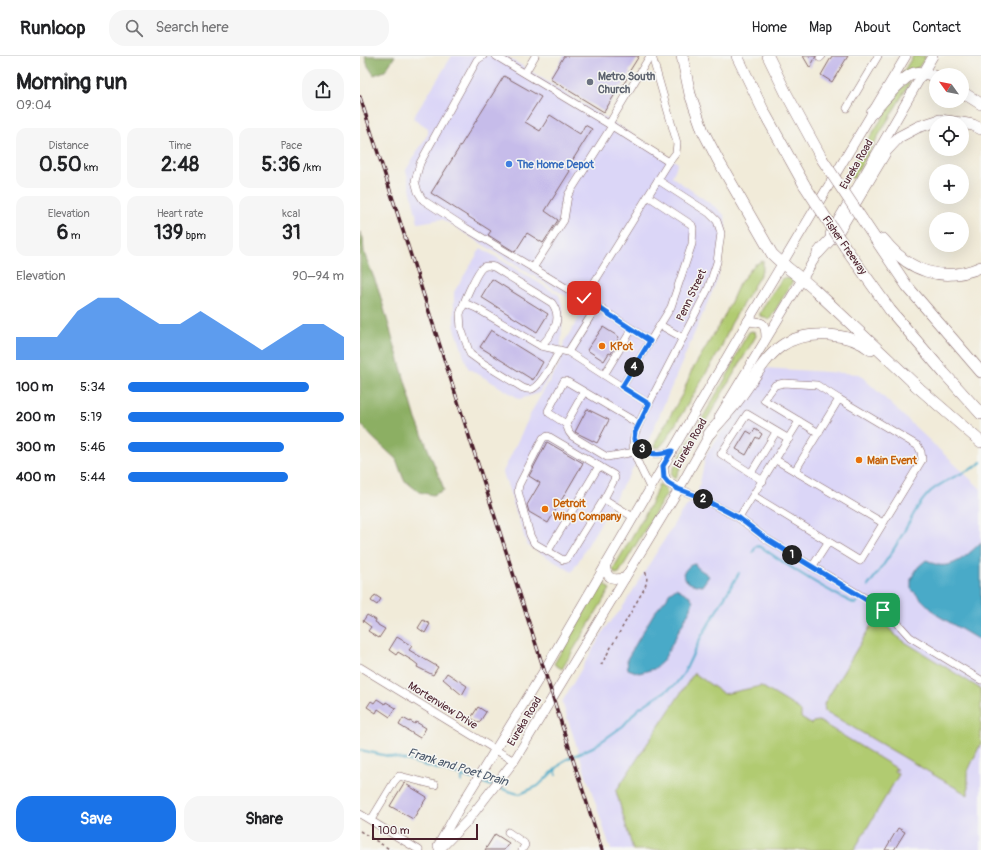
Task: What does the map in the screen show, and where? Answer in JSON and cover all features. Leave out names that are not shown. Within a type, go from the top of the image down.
[{"type":"highway","points":[[682,56],[690,94],[704,131],[718,160],[772,254],[783,265],[803,278],[919,388]]},
{"type":"highway","name":"Fisher Freeway","points":[[737,56],[764,112],[805,186],[845,247],[890,310],[981,414]]},
{"type":"highway","points":[[768,56],[786,93],[822,159],[877,242],[908,286],[981,372]]},
{"type":"highway","points":[[872,113],[903,81],[914,73],[924,72],[929,74]]},
{"type":"highway","points":[[969,96],[981,104]]},
{"type":"highway","points":[[818,253],[839,230],[886,151],[899,137],[918,127],[929,124]]},
{"type":"highway","points":[[969,125],[981,129]]},
{"type":"highway","points":[[862,219],[870,223],[889,247],[904,261],[917,268],[936,274],[953,275],[962,274],[981,267]]},
{"type":"highway","points":[[710,434],[741,397],[762,365],[771,355],[792,340],[823,334],[852,339],[868,347],[919,388],[981,442]]},
{"type":"main road","name":"Eureka Road","points":[[438,850],[469,792],[496,750],[748,321],[783,265],[831,181],[906,56]]},
{"type":"main road","name":"Eureka Road","points":[[438,850],[469,819],[514,762],[678,489],[933,56]]},
{"type":"main road","points":[[748,321],[758,322],[764,325],[766,328],[766,338]]},
{"type":"main road","points":[[663,466],[664,478],[668,483],[678,489]]},
{"type":"main road","points":[[605,564],[606,572],[610,577],[616,579],[625,578]]},
{"type":"street","points":[[483,56],[478,60],[420,163],[415,181],[418,192],[423,200],[466,228],[584,298],[650,341]]},
{"type":"street","points":[[496,56],[669,162]]},
{"type":"street","points":[[525,73],[535,56]]},
{"type":"street","points":[[533,268],[564,220],[568,195],[651,56]]},
{"type":"street","points":[[584,298],[676,153],[677,143],[651,56]]},
{"type":"street","points":[[847,108],[878,56]]},
{"type":"street","name":"Penn Street","points":[[650,488],[635,452],[633,444],[634,439],[639,424],[712,279],[717,262],[721,233],[717,221],[709,213],[658,180]]},
{"type":"street","points":[[622,387],[671,307],[692,244],[692,225],[648,196]]},
{"type":"street","points":[[541,346],[551,336],[558,317],[557,310],[552,303],[494,267],[487,266],[482,268],[466,297],[460,314],[461,328],[470,354],[523,388],[529,390],[534,388],[544,376],[597,306]]},
{"type":"street","points":[[464,304],[476,308],[541,346],[564,351],[649,404]]},
{"type":"street","points":[[660,325],[683,338]]},
{"type":"street","points":[[604,375],[632,329]]},
{"type":"street","points":[[635,452],[607,457],[572,436],[566,424],[548,411],[564,381],[566,381],[639,424]]},
{"type":"street","points":[[754,496],[860,561],[922,460],[921,452],[918,446],[817,385],[784,382],[775,385],[764,400],[818,433]]},
{"type":"street","points":[[566,424],[584,392]]},
{"type":"street","points":[[795,471],[839,399]]},
{"type":"street","points":[[763,481],[721,454],[747,414],[789,439]]},
{"type":"street","points":[[739,518],[799,421]]},
{"type":"street","points":[[751,473],[776,432]]},
{"type":"street","points":[[548,436],[614,475],[615,478],[604,499],[567,559],[563,560],[534,543],[530,535],[518,491],[519,485],[544,438],[548,436]]},
{"type":"street","points":[[634,439],[640,447],[647,452],[657,455],[672,451]]},
{"type":"street","points":[[776,460],[883,523]]},
{"type":"street","points":[[548,551],[599,466]]},
{"type":"street","points":[[678,489],[697,496],[739,518],[758,533],[883,610],[892,617],[910,637],[981,680]]},
{"type":"street","points":[[604,499],[633,517]]},
{"type":"street","points":[[812,567],[829,541]]},
{"type":"street","name":"Mortenview Drive","points":[[360,667],[514,762]]},
{"type":"street","points":[[371,820],[399,776],[435,785]]},
{"type":"street","points":[[360,814],[419,850]]},
{"type":"street","points":[[508,832],[524,843],[525,845],[522,850]]},
{"type":"path","points":[[601,665],[644,589],[647,582],[647,576],[644,571]]},
{"type":"path","points":[[360,831],[391,850]]},
{"type":"shaded area","points":[[452,56],[506,56],[678,163],[672,177],[718,209],[725,216],[726,229],[718,278],[647,444],[572,572],[527,545],[503,472],[533,409],[560,363],[564,342],[585,308],[442,219],[418,223],[406,170],[428,134],[428,128],[413,118]]},
{"type":"shaded area","points":[[481,248],[559,295],[563,308],[561,344],[558,362],[539,393],[520,399],[468,368],[454,325],[454,292]]},
{"type":"shaded area","points":[[764,368],[859,374],[981,489],[981,850],[611,850],[562,702],[606,627],[621,610],[682,511],[697,496],[706,455],[737,409],[742,406],[746,396]]},
{"type":"green space","points":[[365,56],[395,56],[385,71],[374,75],[368,66]]},
{"type":"green space","points":[[913,56],[926,56],[919,67],[900,77]]},
{"type":"green space","points":[[911,81],[853,179],[848,172],[901,88]]},
{"type":"green space","points":[[360,232],[363,238],[364,253],[378,288],[416,419],[444,490],[433,495],[419,492],[404,480],[396,459],[372,437],[360,423]]},
{"type":"green space","points":[[763,261],[761,273],[731,324],[720,350],[666,440],[659,448],[655,448],[656,441],[683,393],[691,372],[724,317],[739,284],[754,265]]},
{"type":"green space","points":[[783,278],[794,279],[770,319],[769,320],[760,316],[760,313],[770,296]]},
{"type":"green space","points":[[749,332],[755,332],[756,336],[687,453],[675,479],[671,474],[673,469],[731,369],[740,347]]},
{"type":"green space","points":[[659,484],[664,487],[667,493],[619,573],[615,574],[613,569],[651,504]]},
{"type":"green space","points":[[603,580],[610,589],[562,669],[554,664]]},
{"type":"green space","points":[[877,619],[882,620],[894,634],[905,642],[981,689],[981,743],[968,771],[968,795],[825,711],[824,704],[873,622]]},
{"type":"green space","points":[[694,673],[724,694],[761,686],[799,709],[801,711],[801,718],[811,724],[819,721],[898,770],[895,769],[894,771],[898,773],[898,776],[854,850],[633,850],[616,791]]},
{"type":"water","points":[[981,542],[981,641],[937,615],[911,589],[911,579],[918,567],[926,560],[938,565],[950,564],[962,559]]},
{"type":"water","points":[[695,564],[709,576],[702,586],[695,585],[687,581],[683,573],[690,565]]},
{"type":"water","points":[[676,588],[690,596],[693,601],[691,608],[663,661],[654,669],[639,673],[628,669],[627,659],[654,613],[667,598],[669,593]]},
{"type":"building","name":"Metro South Church","points":[[564,56],[639,56],[622,87],[620,86],[604,112],[550,79]]},
{"type":"building","points":[[803,56],[816,56],[810,68]]},
{"type":"building","points":[[832,56],[848,56],[832,82],[821,75]]},
{"type":"building","name":"The Home Depot","points":[[504,76],[541,97],[525,122],[540,131],[550,115],[580,134],[585,125],[592,129],[567,169],[570,171],[545,211],[558,220],[543,243],[527,233],[515,252],[488,235],[491,231],[431,193]]},
{"type":"building","points":[[492,279],[548,314],[537,332],[481,297]]},
{"type":"building","name":"KPot","points":[[603,327],[619,337],[611,354],[609,353],[604,361],[587,350]]},
{"type":"building","points":[[491,330],[543,362],[533,380],[480,347]]},
{"type":"building","points":[[587,409],[609,420],[597,443],[575,432]]},
{"type":"building","points":[[755,429],[762,434],[759,439],[756,437],[746,455],[736,449],[747,431],[752,434]]},
{"type":"building","points":[[547,442],[583,463],[548,523],[529,512],[527,505],[540,483],[529,476]]},
{"type":"building","points":[[375,595],[381,599],[377,605],[371,601]]},
{"type":"building","points":[[367,615],[376,620],[375,622],[378,625],[385,629],[379,638],[368,631],[371,627],[363,621]]},
{"type":"building","points":[[423,620],[430,624],[425,633],[418,628]]},
{"type":"building","points":[[397,637],[412,646],[409,650],[438,667],[433,675],[417,667],[418,665],[413,661],[398,652],[396,655],[389,650]]},
{"type":"building","points":[[447,673],[467,686],[462,695],[443,679]]},
{"type":"building","points":[[377,699],[396,708],[390,717],[378,709],[376,713],[367,707],[371,701],[374,703]]},
{"type":"building","points":[[478,707],[486,712],[479,723],[471,718]]},
{"type":"building","points":[[403,718],[415,724],[416,722],[426,728],[420,738],[399,725]]},
{"type":"building","points":[[404,783],[427,797],[413,819],[390,806]]},
{"type":"building","points":[[898,828],[905,832],[894,850],[885,850]]},
{"type":"building","points":[[495,834],[509,843],[504,850],[485,850]]},
{"type":"waterway","name":"Frank and Poet Drain","points":[[868,586],[892,552],[917,508],[926,496],[941,484],[977,466],[981,462]]},
{"type":"waterway","name":"Frank and Poet Drain","points":[[753,552],[756,546],[761,547],[795,570],[831,591],[855,604],[858,601]]},
{"type":"waterway","name":"Frank and Poet Drain","points":[[496,787],[520,794],[538,786],[565,760],[595,746],[623,726],[638,709],[675,685],[684,673],[701,637],[739,573]]},
{"type":"waterway","name":"Frank and Poet Drain","points":[[360,750],[402,759],[473,779]]},
{"type":"waterway","name":"Frank and Poet Drain","points":[[555,769],[556,775]]},
{"type":"waterway","name":"Frank and Poet Drain","points":[[462,776],[462,782]]},
{"type":"waterway","name":"Frank and Poet Drain","points":[[479,781],[492,786]]},
{"type":"railway","points":[[360,97],[602,850]]},
{"type":"place","name":"Metro South Church","points":[[590,82]]},
{"type":"place","name":"The Home Depot","points":[[509,164]]},
{"type":"place","name":"KPot","points":[[602,346]]},
{"type":"place","name":"Main Event","points":[[859,460]]},
{"type":"place","name":"Detroit Wing Company","points":[[545,509]]},
{"type":"route","points":[[584,298],[650,341],[622,387],[649,404],[635,432],[634,439],[640,447],[647,452],[657,455],[672,451],[663,466],[664,478],[668,483],[739,518],[765,538],[883,610]]}]
